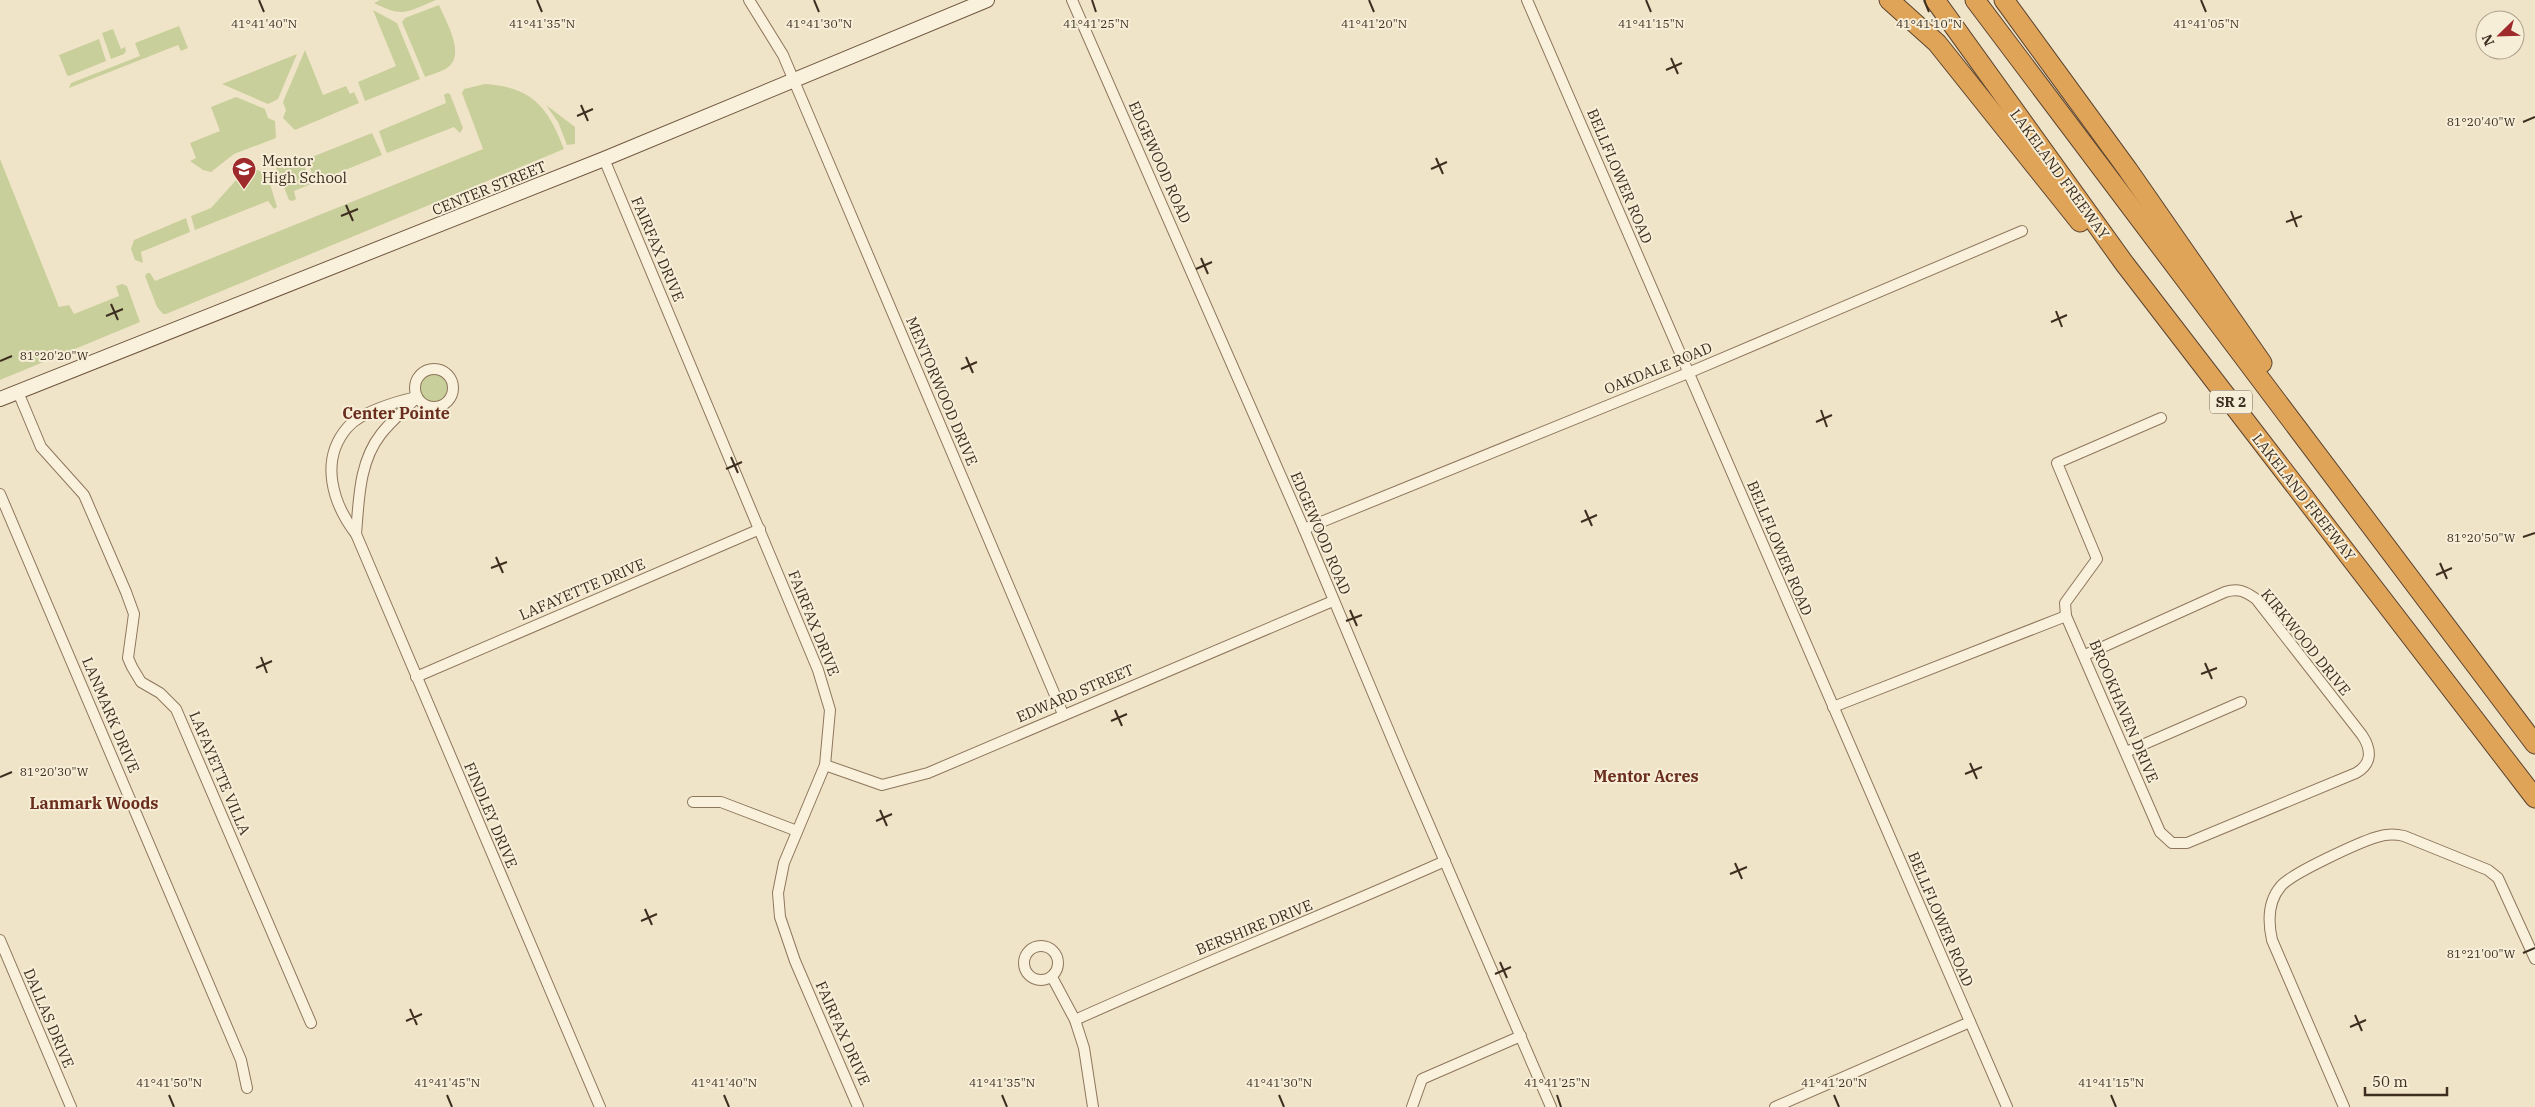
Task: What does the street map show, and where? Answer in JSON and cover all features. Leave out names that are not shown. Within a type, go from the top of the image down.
[{"type":"highway","points":[[1889,0],[1937,43],[2083,225],[2124,263]]},
{"type":"highway","name":"LAKELAND FREEWAY","points":[[1935,0],[2124,263],[2535,798]]},
{"type":"highway","name":"SR 2","points":[[1975,0],[2535,744]]},
{"type":"highway","points":[[2004,0],[2128,170],[2332,463],[2359,512]]},
{"type":"main road","name":"CENTER STREET","points":[[0,399],[116,355],[604,159],[987,0]]},
{"type":"street","name":"MENTORWOOD DRIVE","points":[[749,0],[752,8],[776,40],[1063,714]]},
{"type":"street","name":"EDGEWOOD ROAD","points":[[1072,0],[1304,529],[1333,601],[1551,1107]]},
{"type":"street","name":"BELLFLOWER ROAD","points":[[1527,0],[2007,1107]]},
{"type":"street","name":"FAIRFAX DRIVE","points":[[604,159],[818,670],[830,710],[826,765],[796,831],[784,863],[780,886],[780,917],[795,961],[858,1107]]},
{"type":"street","name":"OAKDALE ROAD","points":[[1304,529],[1688,373],[2022,231]]},
{"type":"street","name":"LAFAYETTE VILLA","points":[[18,392],[41,447],[84,495],[134,614],[128,658],[132,668],[141,682],[160,693],[176,709],[310,1023]]},
{"type":"street","name":"FINDLEY DRIVE","points":[[356,534],[362,479],[371,449],[392,422],[417,397],[391,404],[354,422],[346,428],[331,460],[330,477],[334,494],[346,522],[356,534],[600,1107]]},
{"type":"street","points":[[1833,707],[2066,616],[2064,603],[2087,576],[2097,559],[2057,463],[2162,418]]},
{"type":"street","name":"LANMARK DRIVE","points":[[0,494],[241,1060],[247,1088]]},
{"type":"street","name":"LAFAYETTE DRIVE","points":[[416,677],[760,529]]},
{"type":"street","name":"KIRKWOOD DRIVE","points":[[2084,655],[2225,592],[2234,589],[2242,590],[2256,599],[2356,728],[2367,743],[2369,758]]},
{"type":"street","name":"EDWARD STREET","points":[[826,765],[882,785],[928,773],[1063,714],[1333,601]]},
{"type":"street","name":"BROOKHAVEN DRIVE","points":[[2066,616],[2160,832],[2172,842],[2187,843],[2356,773],[2366,765],[2369,758]]},
{"type":"street","points":[[2126,752],[2242,702]]},
{"type":"street","points":[[693,802],[721,802],[796,831]]},
{"type":"street","points":[[2344,1107],[2272,940],[2269,918],[2275,896],[2281,885],[2297,873],[2377,837],[2393,834],[2404,836],[2488,870],[2498,878],[2535,959]]},
{"type":"street","name":"BERSHIRE DRIVE","points":[[1075,1020],[1172,976],[1318,918],[1445,862]]},
{"type":"street","name":"DALLAS DRIVE","points":[[0,940],[71,1107]]},
{"type":"street","points":[[1052,977],[1075,1020],[1084,1048],[1093,1107]]},
{"type":"street","points":[[1775,1107],[1970,1022]]},
{"type":"street","points":[[1412,1107],[1422,1079],[1521,1036]]},
{"type":"green space","points":[[380,0],[436,0],[405,12],[399,12],[374,3]]},
{"type":"green space","points":[[439,5],[453,37],[455,55],[453,62],[447,68],[425,77],[402,22],[405,18]]},
{"type":"green space","points":[[373,10],[397,23],[420,79],[365,101],[358,82],[396,66]]},
{"type":"green space","points":[[179,26],[188,48],[181,51],[178,45],[69,88],[71,83],[140,56],[135,43]]},
{"type":"green space","points":[[113,29],[121,49],[125,47],[126,51],[124,54],[111,59],[102,33]]},
{"type":"green space","points":[[99,39],[106,61],[69,76],[67,75],[59,55]]},
{"type":"green space","points":[[305,50],[323,95],[346,86],[350,94],[354,92],[359,103],[295,130],[283,118],[286,110],[283,102]]},
{"type":"green space","points":[[297,54],[278,99],[268,104],[222,84]]},
{"type":"green space","points":[[485,84],[515,90],[536,102],[552,122],[564,149],[166,314],[163,314],[157,307],[145,276],[147,273],[150,273],[155,281],[483,149],[462,93],[464,89]]},
{"type":"green space","points":[[450,94],[463,128],[460,133],[454,127],[387,153],[379,131],[446,103],[444,95]]},
{"type":"green space","points":[[236,97],[265,109],[268,118],[275,121],[276,138],[234,154],[211,172],[203,170],[190,161],[196,158],[190,143],[220,131],[211,107]]},
{"type":"green space","points":[[546,105],[575,127],[575,144],[567,145],[558,122]]},
{"type":"green space","points":[[372,133],[382,155],[316,182],[314,180],[307,159]]},
{"type":"green space","points":[[0,159],[59,307],[69,305],[74,314],[119,296],[116,286],[122,284],[127,286],[140,322],[0,380]]},
{"type":"green space","points":[[279,160],[284,169],[302,161],[311,181],[311,184],[294,191],[296,199],[293,201],[289,200],[275,165]]},
{"type":"green space","points":[[257,170],[267,174],[277,207],[274,209],[268,201],[195,230],[191,216],[211,208],[237,179]]},
{"type":"green space","points":[[186,218],[190,232],[141,252],[143,263],[135,260],[131,249],[134,240]]},
{"type":"green space","points":[[435,373],[446,377],[450,388],[446,399],[435,403],[424,399],[420,388],[424,377]]},
{"type":"place","name":"Mentor High School","points":[[244,190]]},
{"type":"district","name":"Center Pointe","points":[[396,413]]},
{"type":"district","name":"Mentor Acres","points":[[1646,776]]},
{"type":"district","name":"Lanmark Woods","points":[[94,803]]}]
